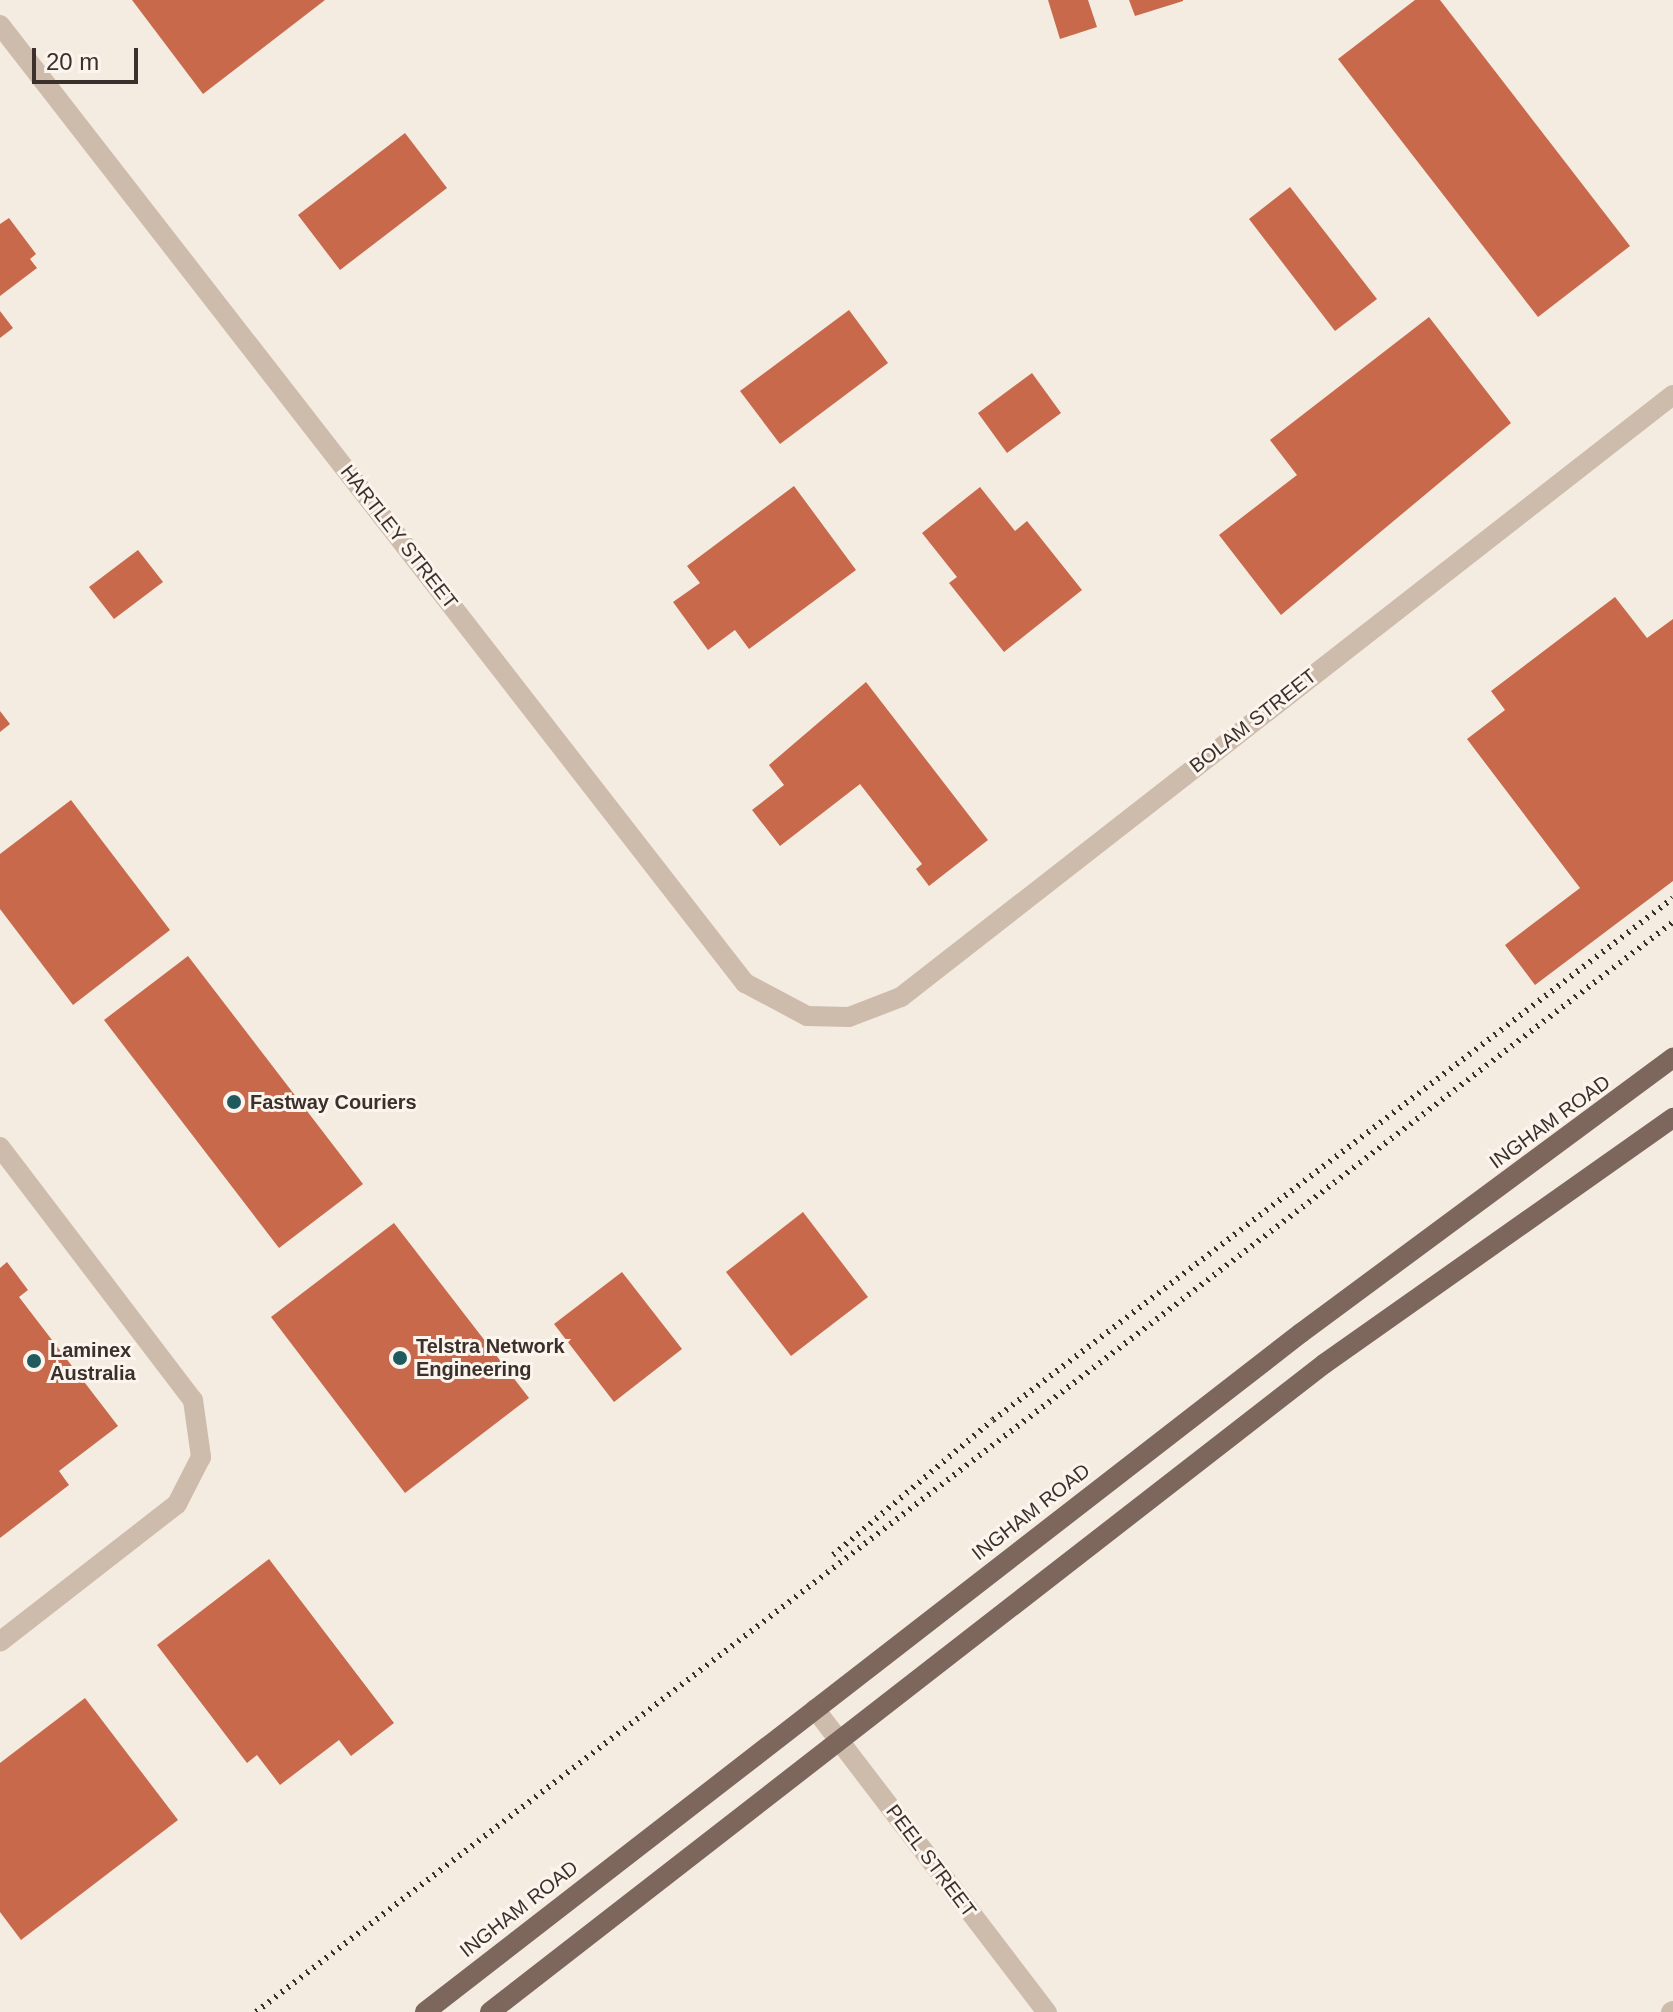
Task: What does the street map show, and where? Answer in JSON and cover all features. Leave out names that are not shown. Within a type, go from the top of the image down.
[{"type":"main road","name":"INGHAM ROAD","points":[[425,2012],[1301,1333],[1673,1058]]},
{"type":"main road","points":[[490,2012],[1324,1364],[1673,1118]]},
{"type":"street","name":"HARTLEY STREET","points":[[0,25],[745,983],[780,1007],[820,1018]]},
{"type":"street","name":"BOLAM STREET","points":[[820,1018],[863,1014],[901,997],[1673,395]]},
{"type":"street","points":[[0,1147],[193,1400],[201,1457],[177,1504],[0,1642]]},
{"type":"street","name":"PEEL STREET","points":[[815,1709],[1047,2012]]},
{"type":"building","points":[[132,0],[325,0],[203,94]]},
{"type":"building","points":[[1048,0],[1088,0],[1097,27],[1060,39]]},
{"type":"building","points":[[1129,0],[1183,0],[1183,1],[1135,16]]},
{"type":"building","points":[[1415,0],[1440,0],[1630,246],[1538,317],[1338,59]]},
{"type":"building","points":[[405,133],[447,188],[340,270],[298,215]]},
{"type":"building","points":[[1290,187],[1377,299],[1335,331],[1249,219]]},
{"type":"building","points":[[9,218],[36,254],[30,259],[37,268],[0,296],[0,224]]},
{"type":"building","points":[[849,310],[888,363],[780,444],[740,391]]},
{"type":"building","points":[[0,311],[13,328],[0,338]]},
{"type":"building","points":[[1429,317],[1511,423],[1281,615],[1219,535],[1297,475],[1270,440]]},
{"type":"building","points":[[1032,373],[1061,413],[1007,453],[978,413]]},
{"type":"building","points":[[794,486],[856,570],[749,649],[735,630],[708,650],[673,602],[700,583],[687,566]]},
{"type":"building","points":[[980,487],[1015,531],[1027,521],[1082,590],[1004,652],[949,583],[957,577],[922,533]]},
{"type":"building","points":[[138,550],[163,582],[114,619],[89,587]]},
{"type":"building","points":[[1615,597],[1647,638],[1673,619],[1673,881],[1535,985],[1505,945],[1580,888],[1467,739],[1505,710],[1491,691]]},
{"type":"building","points":[[866,682],[988,840],[929,886],[916,869],[922,864],[860,784],[780,846],[752,810],[784,785],[769,765]]},
{"type":"building","points":[[0,711],[10,724],[0,732]]},
{"type":"building","points":[[71,800],[170,930],[73,1005],[0,909],[0,854]]},
{"type":"building","name":"Fastway Couriers","points":[[188,956],[363,1184],[279,1248],[104,1020]]},
{"type":"building","points":[[803,1212],[868,1297],[791,1356],[726,1272]]},
{"type":"building","name":"Telstra Network Engineering","points":[[394,1223],[529,1398],[405,1493],[271,1317]]},
{"type":"building","name":"Laminex Australia","points":[[7,1262],[28,1290],[19,1297],[118,1426],[59,1471],[69,1485],[0,1538],[0,1268]]},
{"type":"building","points":[[622,1272],[682,1349],[614,1402],[554,1324]]},
{"type":"building","points":[[269,1559],[394,1723],[351,1756],[339,1740],[280,1785],[257,1755],[247,1763],[157,1645]]},
{"type":"building","points":[[85,1698],[178,1820],[21,1940],[0,1912],[0,1763]]},
{"type":"railway","points":[[833,1555],[993,1420],[1673,898]]},
{"type":"railway","points":[[256,2012],[1673,922]]},
{"type":"place","name":"Fastway Couriers","points":[[234,1102]]},
{"type":"place","name":"Telstra Network Engineering","points":[[400,1358]]},
{"type":"place","name":"Laminex Australia","points":[[34,1361]]}]
